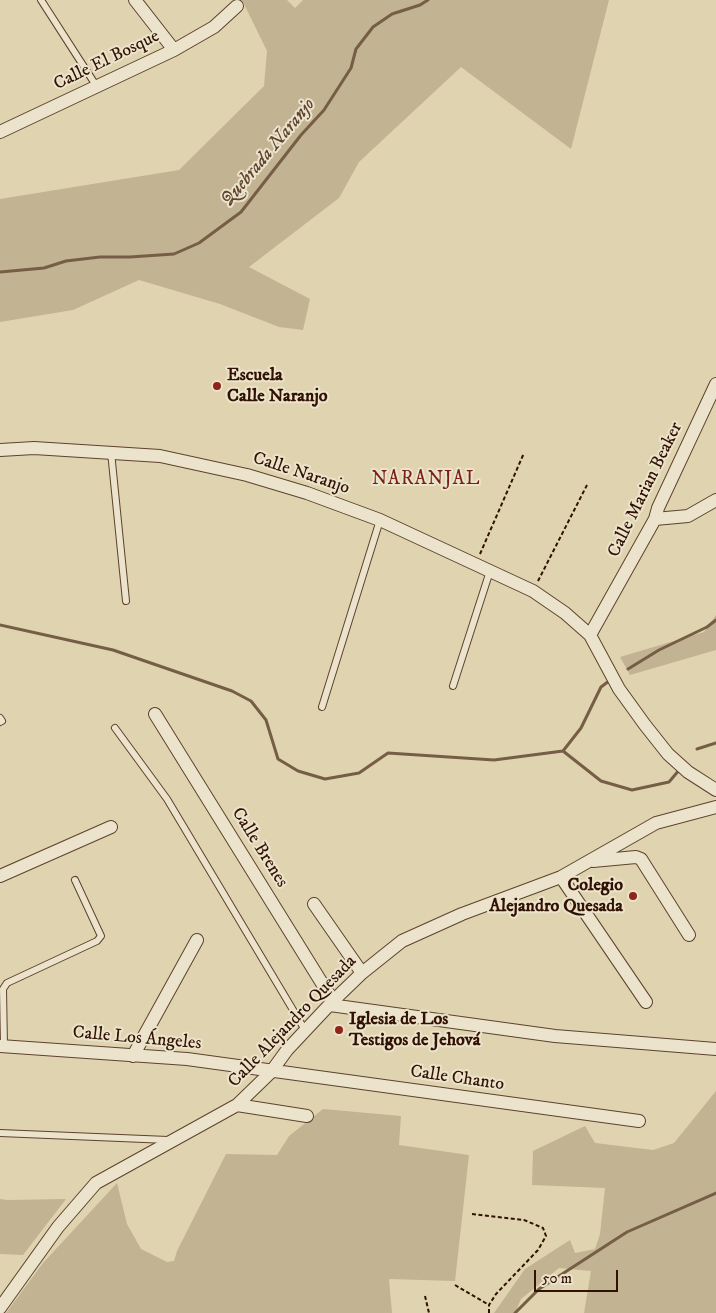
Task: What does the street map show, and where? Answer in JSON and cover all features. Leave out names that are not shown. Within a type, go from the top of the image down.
[{"type":"street","name":"Calle El Bosque","points":[[0,132],[174,50],[135,0]]},
{"type":"street","points":[[174,50],[214,27],[237,6]]},
{"type":"street","name":"Calle Marian Beaker","points":[[590,636],[655,519],[716,384]]},
{"type":"street","name":"Calle Naranjo","points":[[0,450],[34,448],[111,451],[160,456],[248,474],[380,520],[533,591],[565,613],[590,636]]},
{"type":"street","points":[[655,519],[688,516],[716,500]]},
{"type":"street","points":[[590,636],[618,689],[662,746],[688,772],[716,790]]},
{"type":"street","name":"Calle Brenes","points":[[155,714],[331,1003]]},
{"type":"street","name":"Calle Alejandro Quesada","points":[[0,1308],[84,1195],[96,1183],[237,1105],[271,1072],[305,1030],[331,1003],[362,973],[402,941],[462,914],[561,877],[656,823],[716,807]]},
{"type":"street","points":[[0,876],[111,826]]},
{"type":"street","points":[[588,862],[636,856],[642,860],[689,934]]},
{"type":"street","points":[[561,877],[646,1002]]},
{"type":"street","points":[[314,904],[362,973]]},
{"type":"street","points":[[132,1056],[197,940]]},
{"type":"street","points":[[331,1003],[554,1036],[716,1049]]},
{"type":"street","name":"Calle Los Ángeles","points":[[2,1046],[188,1059],[271,1072]]},
{"type":"street","name":"Calle Chanto","points":[[271,1072],[639,1122]]},
{"type":"street","points":[[237,1105],[307,1116]]},
{"type":"lane","points":[[41,0],[96,87]]},
{"type":"lane","points":[[111,451],[126,601]]},
{"type":"lane","points":[[322,707],[380,520]]},
{"type":"lane","points":[[454,686],[490,571]]},
{"type":"lane","points":[[0,718],[2,721],[0,722]]},
{"type":"lane","points":[[115,728],[168,799],[305,1030]]},
{"type":"lane","points":[[2,1046],[3,989],[7,983],[97,941],[101,936],[75,880]]},
{"type":"lane","points":[[0,1133],[174,1140]]},
{"type":"path","points":[[475,564],[524,453]]},
{"type":"path","points":[[533,591],[587,485]]},
{"type":"path","points":[[472,1214],[524,1220],[542,1228],[546,1236],[538,1250],[502,1287],[489,1305],[489,1313]]},
{"type":"path","points":[[456,1285],[489,1305]]},
{"type":"path","points":[[425,1296],[429,1313]]},
{"type":"shaded area","points":[[242,0],[287,0],[295,8],[303,0],[609,0],[571,149],[461,67],[359,162],[339,198],[249,267],[310,299],[303,330],[279,327],[220,304],[139,280],[73,310],[0,322],[0,199],[179,170],[264,86],[267,51]]},
{"type":"shaded area","points":[[716,615],[716,650],[630,675],[620,657],[704,632]]},
{"type":"shaded area","points":[[716,1091],[716,1313],[584,1313],[591,1271],[559,1268],[521,1299],[515,1313],[494,1313],[525,1269],[570,1240],[575,1253],[595,1249],[600,1234],[605,1188],[532,1185],[533,1151],[585,1126],[595,1143],[653,1150],[674,1143]]},
{"type":"shaded area","points":[[323,1109],[401,1116],[399,1145],[469,1155],[455,1281],[389,1279],[392,1313],[6,1313],[43,1263],[117,1183],[127,1224],[141,1249],[167,1262],[174,1261],[177,1251],[226,1154],[277,1155],[289,1136]]},
{"type":"shaded area","points":[[0,1199],[66,1199],[23,1255],[0,1254]]},
{"type":"waterway","name":"Quebrada Naranjo","points":[[0,272],[44,268],[66,261],[100,257],[174,254],[199,243],[241,212],[301,135],[324,110],[351,68],[356,49],[373,27],[392,14],[420,5],[428,0]]},
{"type":"waterway","points":[[628,669],[659,650],[707,627],[716,620]]},
{"type":"waterway","points":[[0,625],[113,650],[232,691],[251,701],[266,720],[278,759],[298,771],[325,779],[359,773],[388,753],[494,760],[563,751],[581,728],[601,687],[609,681]]},
{"type":"waterway","points":[[697,749],[716,743]]},
{"type":"waterway","points":[[563,751],[601,781],[632,790],[669,782],[680,769]]},
{"type":"waterway","points":[[515,1313],[539,1289],[627,1232],[716,1193]]},
{"type":"place","name":"Escuela Calle Naranjo","points":[[217,386]]},
{"type":"place","name":"Colegio Alejandro Quesada","points":[[633,896]]},
{"type":"place","name":"Iglesia de Los Testigos de Jehová","points":[[339,1030]]},
{"type":"district","name":"NARANJAL","points":[[426,480]]}]
